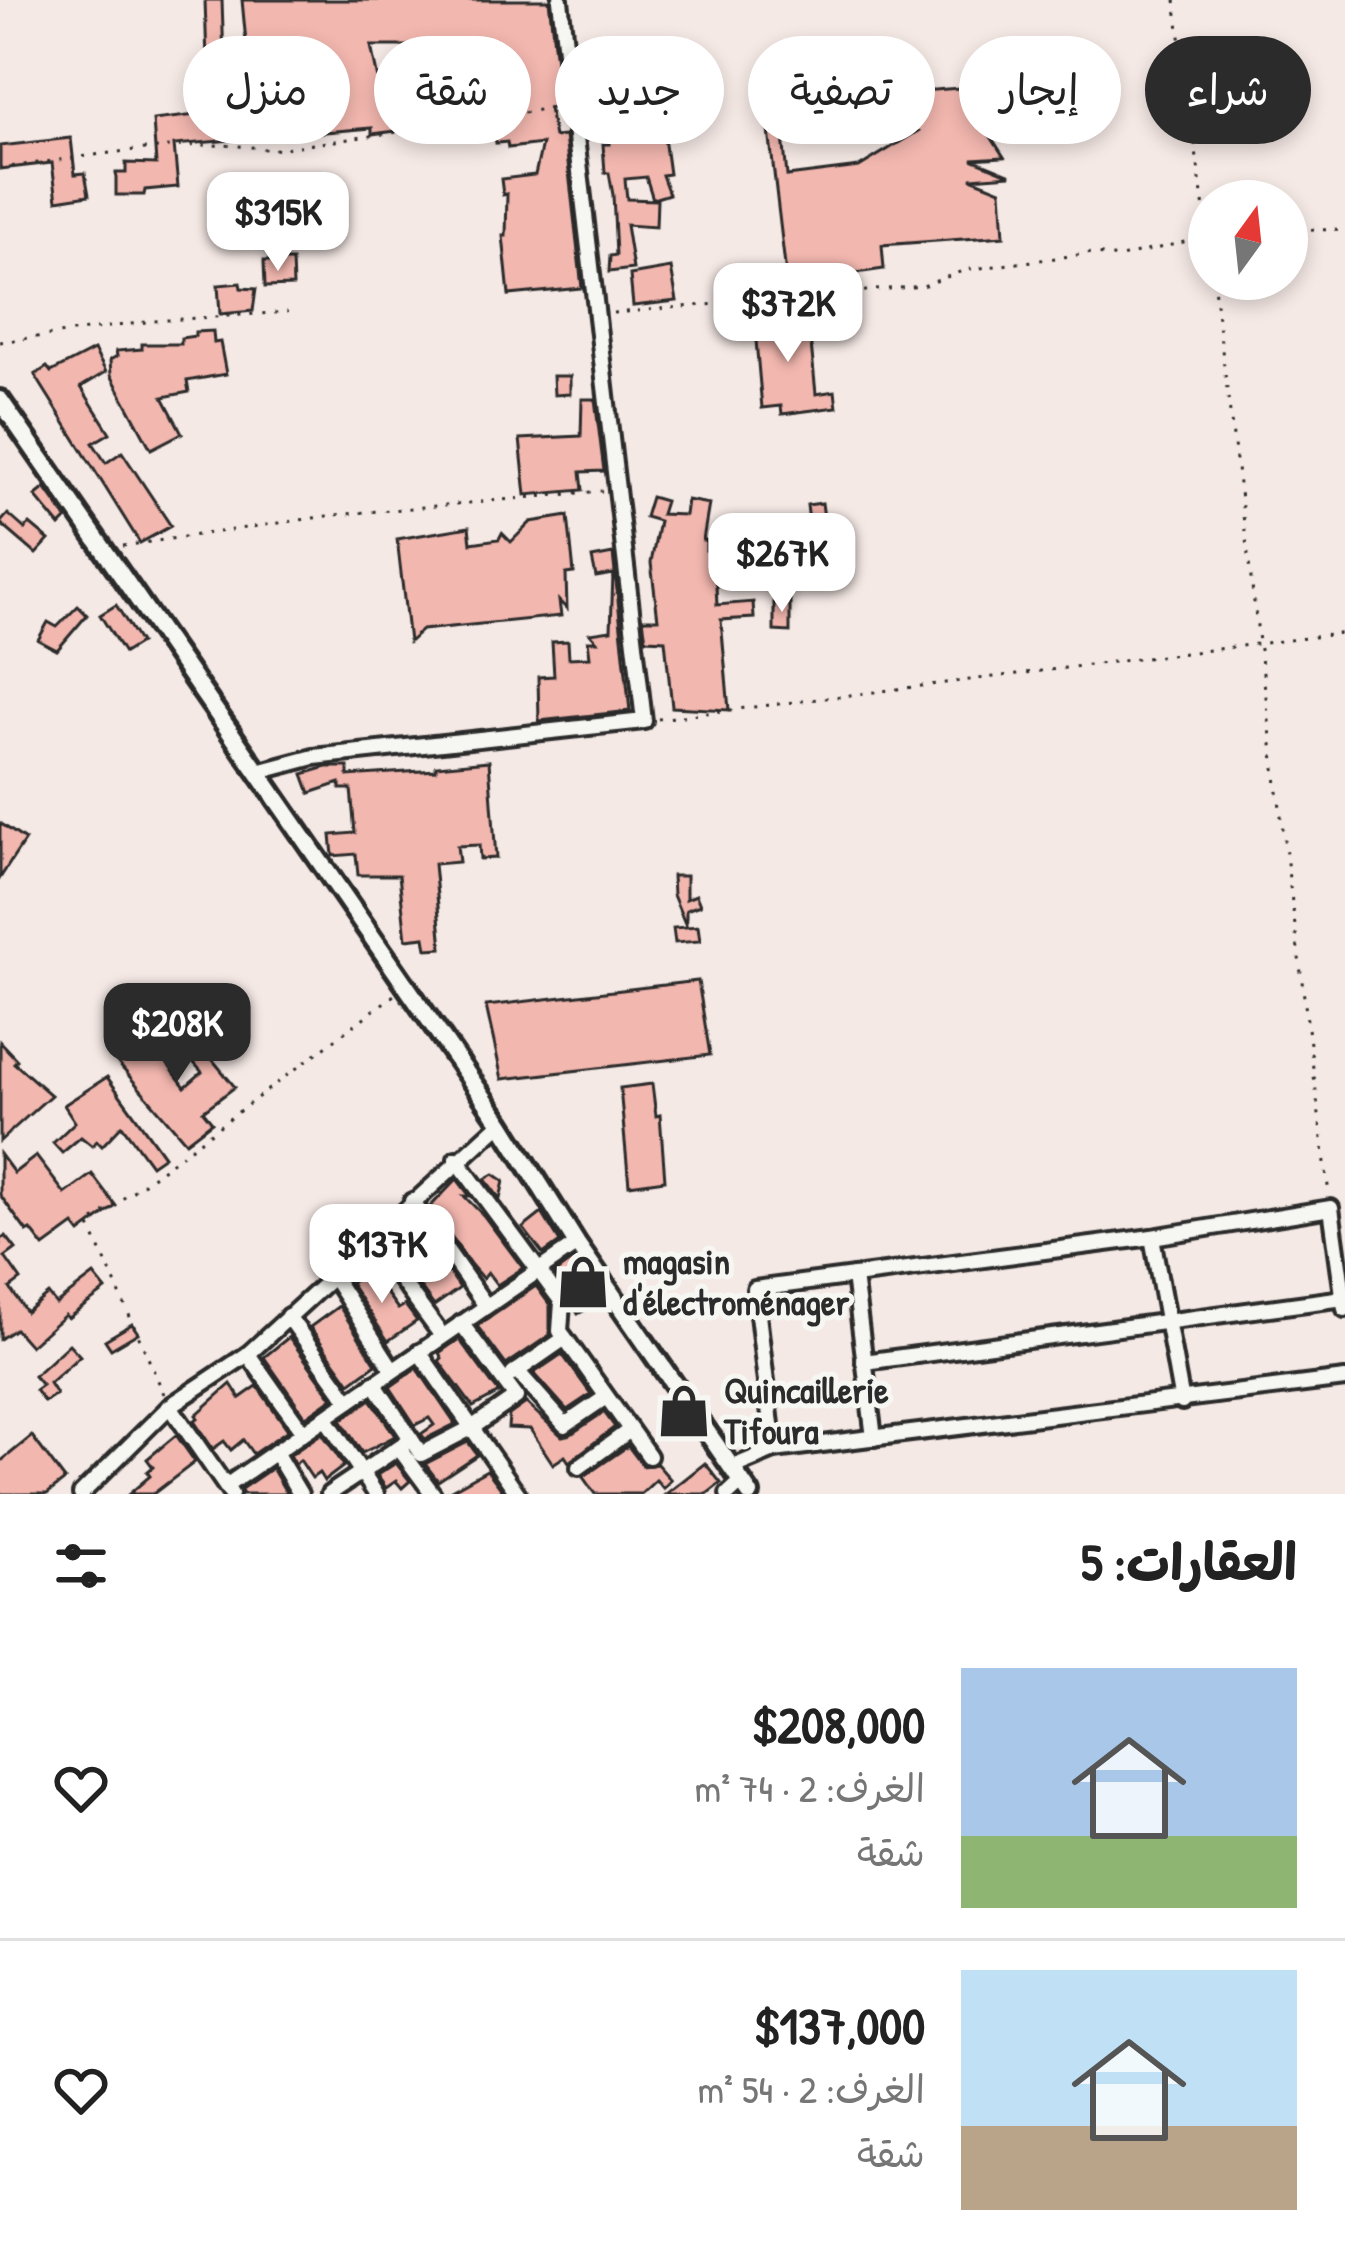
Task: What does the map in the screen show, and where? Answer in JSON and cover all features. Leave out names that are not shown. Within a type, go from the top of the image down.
[{"type":"main road","points":[[0,400],[501,1123],[738,1484]]},
{"type":"street","points":[[560,0],[564,36]]},
{"type":"street","points":[[258,772],[314,757],[644,721],[576,144]]},
{"type":"street","points":[[81,1494],[170,1406],[248,1354],[456,1159],[501,1123]]},
{"type":"street","points":[[456,1159],[562,1302],[560,1331],[649,1456]]},
{"type":"street","points":[[412,1201],[486,1306]]},
{"type":"street","points":[[774,1450],[755,1289],[1152,1237],[1331,1208],[1345,1309]]},
{"type":"street","points":[[1152,1237],[1182,1402]]},
{"type":"street","points":[[370,1239],[442,1336]]},
{"type":"street","points":[[170,1406],[229,1490],[303,1432],[577,1244]]},
{"type":"street","points":[[332,1275],[393,1370]]},
{"type":"street","points":[[854,1276],[874,1438]]},
{"type":"street","points":[[865,1363],[1344,1298]]},
{"type":"street","points":[[288,1316],[349,1401]]},
{"type":"street","points":[[461,1323],[565,1425],[606,1396]]},
{"type":"street","points":[[510,1376],[565,1338]]},
{"type":"street","points":[[418,1352],[518,1494]]},
{"type":"street","points":[[248,1354],[303,1432]]},
{"type":"street","points":[[405,1444],[422,1454],[472,1427],[516,1397],[510,1376]]},
{"type":"street","points":[[738,1484],[774,1450],[1345,1379]]},
{"type":"street","points":[[374,1383],[433,1494]]},
{"type":"street","points":[[325,1418],[376,1494]]},
{"type":"street","points":[[579,1467],[630,1430]]},
{"type":"street","points":[[329,1494],[405,1444]]},
{"type":"street","points":[[275,1452],[299,1494]]},
{"type":"path","points":[[1175,0],[1200,180]]},
{"type":"path","points":[[0,168],[158,150],[252,146],[270,150],[555,107]]},
{"type":"path","points":[[1308,230],[1345,229]]},
{"type":"path","points":[[599,314],[923,286],[965,270],[1093,254],[1117,258],[1188,241]]},
{"type":"path","points":[[1217,300],[1331,1208]]},
{"type":"path","points":[[0,342],[153,321],[288,311]]},
{"type":"path","points":[[104,549],[334,514],[615,490]]},
{"type":"path","points":[[644,721],[1345,633]]},
{"type":"path","points":[[170,1406],[89,1224],[404,988]]},
{"type":"building","points":[[205,0],[222,0],[223,36],[206,36]]},
{"type":"building","points":[[242,0],[549,0],[555,108],[549,108],[555,144],[566,144],[582,288],[509,295],[503,236],[507,194],[503,195],[501,179],[535,175],[542,144],[508,148],[507,144],[531,144],[531,36],[374,36],[374,134],[372,128],[350,130],[350,36],[245,36]]},
{"type":"building","points":[[959,88],[959,144],[996,144],[1004,157],[972,159],[1011,175],[971,178],[1001,190],[1004,236],[882,245],[884,269],[787,283],[771,144],[784,144],[787,176],[859,167],[897,144],[935,144],[935,90]]},
{"type":"building","points":[[183,117],[186,144],[174,145],[178,187],[116,195],[116,173],[126,173],[126,163],[156,164],[153,120]]},
{"type":"building","points":[[71,138],[75,174],[85,173],[89,195],[57,200],[52,163],[0,169],[0,146]]},
{"type":"building","points":[[603,144],[665,144],[669,174],[662,175],[669,194],[653,199],[646,177],[625,179],[627,199],[657,200],[656,227],[626,225],[633,269],[609,272],[610,256],[616,255],[613,195],[609,173],[605,173]]},
{"type":"building","points":[[264,261],[292,261],[293,286],[265,287]]},
{"type":"building","points":[[671,268],[677,301],[633,306],[630,275]]},
{"type":"building","points":[[240,283],[241,288],[256,289],[253,311],[220,314],[218,285]]},
{"type":"building","points":[[808,313],[816,394],[835,391],[837,407],[782,414],[781,406],[762,408],[754,318]]},
{"type":"building","points":[[213,331],[226,374],[187,381],[189,392],[163,397],[182,433],[151,449],[111,375],[110,360],[117,356],[116,351],[142,349],[142,344],[181,344],[181,338],[195,336],[195,332]]},
{"type":"building","points":[[94,350],[106,372],[81,387],[110,433],[93,443],[106,463],[122,452],[171,526],[140,543],[35,375]]},
{"type":"building","points":[[553,376],[570,376],[570,394],[554,395]]},
{"type":"building","points":[[582,399],[595,399],[604,471],[581,472],[583,490],[526,495],[520,439],[581,436]]},
{"type":"building","points":[[45,488],[67,519],[60,526],[35,496]]},
{"type":"building","points":[[651,497],[665,501],[661,514],[685,515],[687,500],[709,504],[703,540],[706,550],[714,549],[717,605],[753,602],[754,618],[721,620],[729,710],[672,707],[665,640],[646,639],[643,619],[658,619],[651,563],[659,521],[645,517]]},
{"type":"building","points":[[822,503],[831,571],[815,572],[807,505]]},
{"type":"building","points":[[8,514],[49,540],[36,554],[0,523]]},
{"type":"building","points":[[568,516],[574,573],[566,574],[567,609],[559,601],[561,616],[422,630],[409,642],[397,539],[469,527],[471,543],[499,539],[502,533],[511,542],[531,522]]},
{"type":"building","points":[[613,554],[630,711],[539,721],[538,677],[554,676],[552,642],[568,641],[569,658],[590,657],[588,641],[597,641],[590,633],[611,630],[613,574],[596,577],[592,558]]},
{"type":"building","points":[[774,599],[790,599],[790,632],[774,631]]},
{"type":"building","points":[[116,605],[140,643],[124,653],[100,615]]},
{"type":"building","points":[[78,606],[87,615],[57,650],[38,640],[48,622],[57,627]]},
{"type":"building","points":[[489,761],[496,858],[480,859],[479,845],[457,846],[459,862],[434,864],[442,948],[427,949],[425,937],[406,939],[399,875],[358,875],[356,854],[333,856],[331,835],[355,833],[351,789],[340,789],[340,783],[310,793],[303,774],[327,767],[348,767],[348,776]]},
{"type":"building","points":[[0,823],[25,840],[0,878]]},
{"type":"building","points":[[672,876],[686,876],[686,899],[696,895],[700,905],[686,910],[686,926],[673,895]]},
{"type":"building","points":[[698,926],[700,941],[675,943],[673,928]]},
{"type":"building","points":[[698,981],[710,1055],[502,1079],[486,1006]]},
{"type":"building","points":[[146,1035],[185,1087],[202,1072],[180,1047],[193,1036],[235,1087],[203,1111],[212,1122],[186,1142],[117,1062]]},
{"type":"building","points":[[0,1042],[17,1060],[14,1063],[51,1095],[0,1141]]},
{"type":"building","points":[[107,1077],[164,1156],[151,1165],[122,1125],[102,1146],[97,1141],[92,1146],[81,1137],[62,1153],[53,1143],[75,1122],[64,1105]]},
{"type":"building","points":[[652,1084],[656,1116],[660,1115],[665,1180],[629,1185],[620,1088]]},
{"type":"building","points":[[0,1154],[14,1173],[36,1156],[65,1194],[92,1174],[116,1206],[80,1233],[74,1225],[44,1247],[0,1195]]},
{"type":"building","points":[[494,1174],[504,1181],[500,1199],[485,1179]]},
{"type":"building","points":[[457,1179],[470,1196],[464,1196],[523,1268],[497,1285],[488,1273],[483,1279],[430,1207]]},
{"type":"building","points":[[542,1213],[560,1242],[543,1254],[523,1228]]},
{"type":"building","points":[[412,1220],[460,1288],[434,1306],[389,1245],[410,1232],[406,1225]]},
{"type":"building","points":[[6,1236],[16,1249],[5,1257],[21,1280],[10,1288],[26,1312],[48,1294],[56,1304],[94,1275],[106,1290],[68,1318],[65,1315],[30,1346],[15,1329],[0,1339],[0,1240]]},
{"type":"building","points":[[573,1260],[601,1301],[578,1314],[555,1273]]},
{"type":"building","points":[[369,1270],[398,1309],[405,1305],[417,1321],[388,1341],[350,1283]]},
{"type":"building","points":[[536,1286],[550,1305],[550,1335],[506,1365],[477,1326]]},
{"type":"building","points":[[339,1306],[376,1364],[350,1383],[310,1327]]},
{"type":"building","points":[[132,1324],[138,1333],[111,1349],[105,1340]]},
{"type":"building","points":[[289,1337],[333,1398],[306,1417],[264,1357]]},
{"type":"building","points":[[459,1339],[499,1393],[473,1407],[439,1361],[439,1353]]},
{"type":"building","points":[[69,1344],[80,1356],[49,1383],[56,1394],[44,1402],[35,1390],[42,1385],[34,1376]]},
{"type":"building","points":[[562,1354],[591,1394],[567,1410],[534,1373]]},
{"type":"building","points":[[417,1368],[455,1424],[425,1439],[421,1434],[434,1425],[429,1418],[415,1425],[390,1387]]},
{"type":"building","points":[[231,1384],[240,1398],[257,1386],[288,1430],[253,1454],[243,1440],[231,1450],[224,1441],[213,1449],[194,1421]]},
{"type":"building","points":[[371,1399],[395,1436],[362,1453],[341,1420]]},
{"type":"building","points":[[526,1403],[562,1436],[604,1412],[615,1427],[569,1462],[565,1456],[553,1464],[530,1429],[508,1428],[509,1415]]},
{"type":"building","points":[[322,1433],[344,1466],[324,1481],[319,1473],[312,1478],[300,1460],[295,1464],[290,1455]]},
{"type":"building","points":[[176,1435],[195,1462],[153,1494],[129,1494],[150,1476],[147,1472],[153,1467],[147,1459]]},
{"type":"building","points":[[32,1436],[65,1480],[47,1494],[0,1494],[0,1462]]},
{"type":"building","points":[[468,1442],[477,1455],[438,1481],[425,1464]]},
{"type":"building","points":[[628,1446],[643,1466],[657,1464],[671,1480],[663,1488],[656,1480],[641,1494],[595,1494],[583,1477]]},
{"type":"building","points":[[396,1463],[410,1481],[402,1488],[396,1481],[386,1488],[377,1475]]},
{"type":"building","points":[[705,1463],[721,1483],[707,1494],[666,1494]]},
{"type":"building","points":[[272,1468],[287,1494],[242,1494],[241,1489]]},
{"type":"building","points":[[487,1470],[502,1490],[444,1494]]},
{"type":"place","name":"magasin d'électroménager","points":[[583,1282]]},
{"type":"place","name":"Quincaillerie Tifoura","points":[[684,1411]]}]
